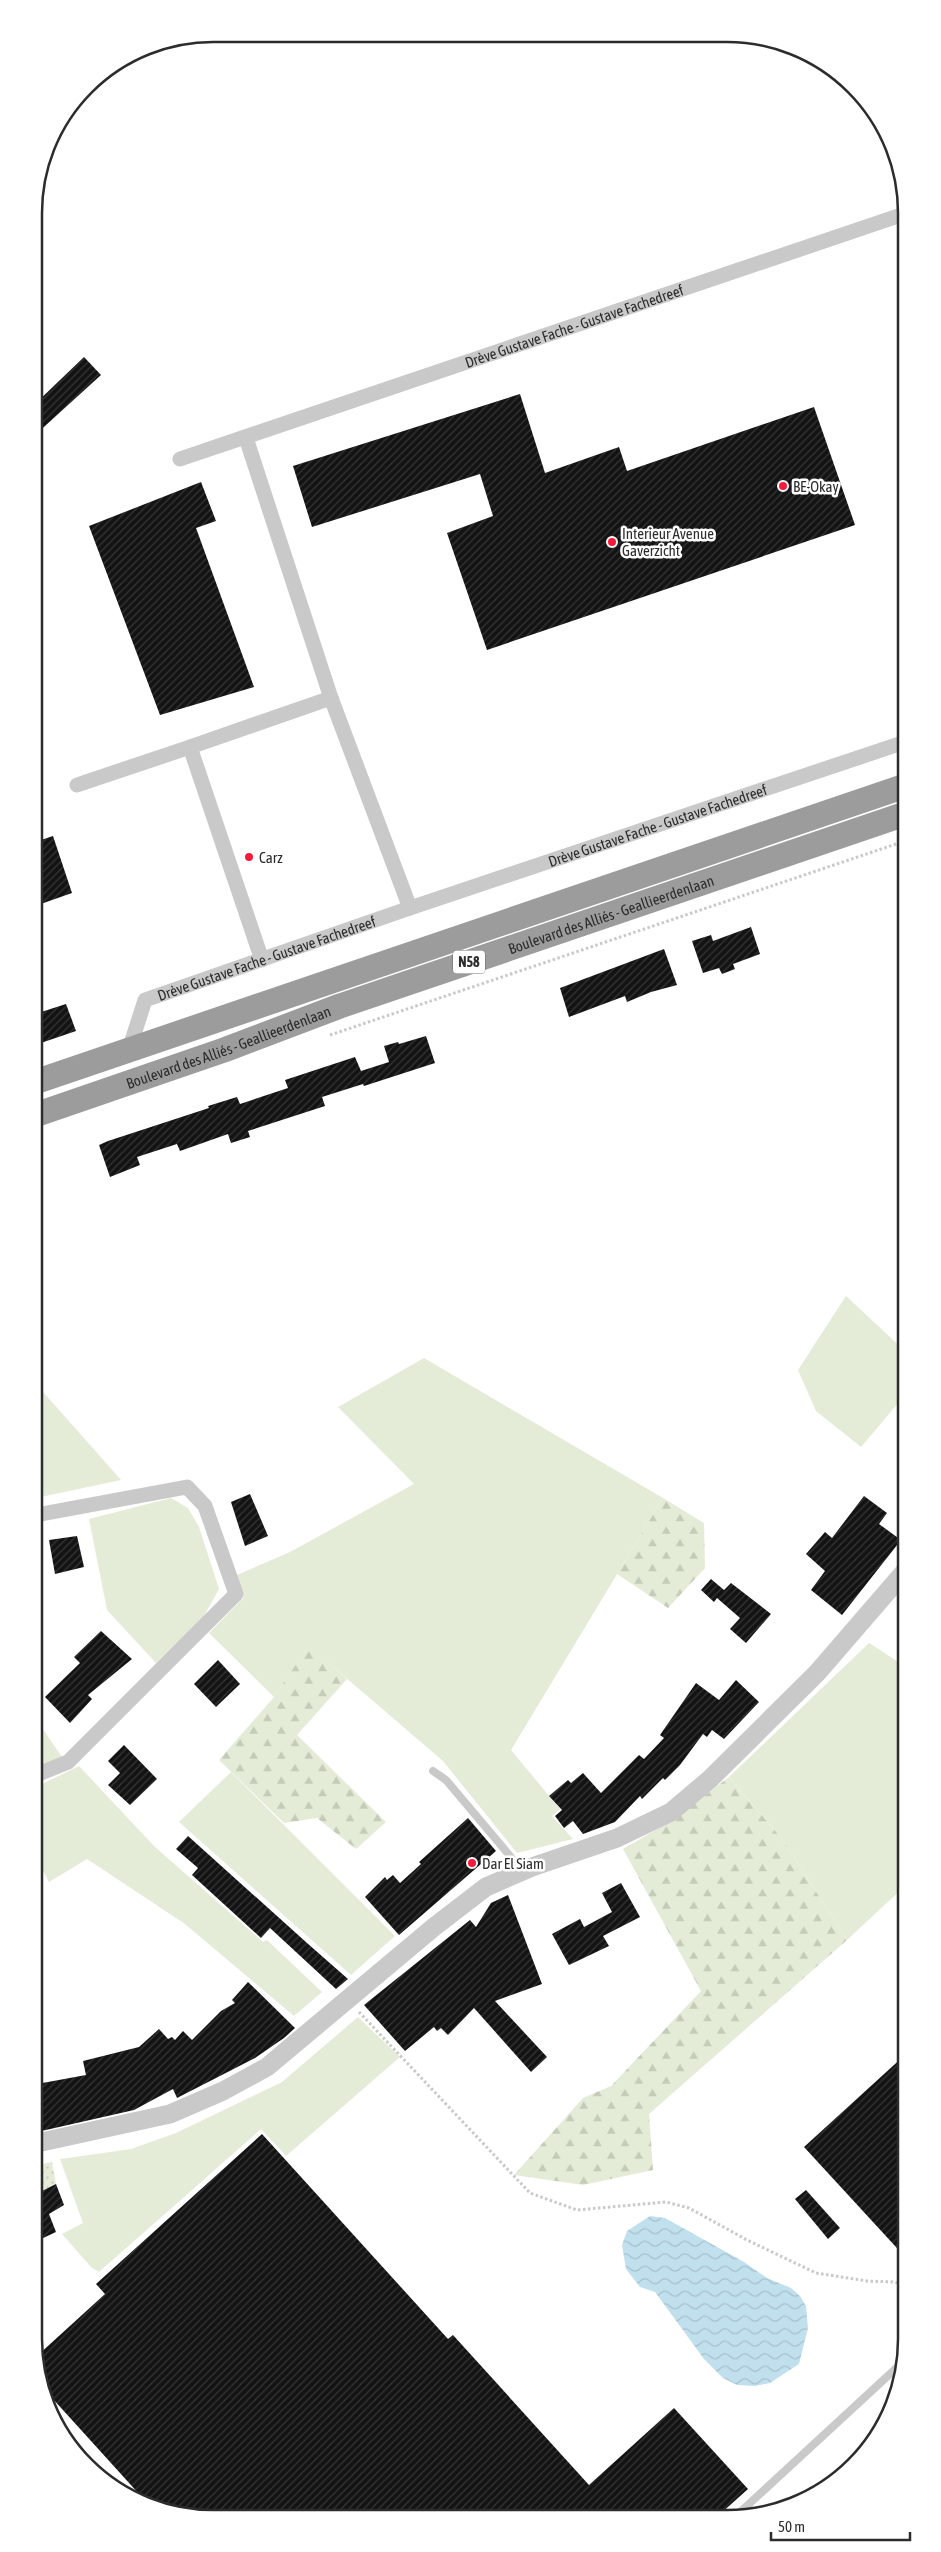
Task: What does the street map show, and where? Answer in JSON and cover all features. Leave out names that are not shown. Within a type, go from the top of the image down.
[{"type":"highway","name":"Boulevard des Alliés - Geallieerdenlaan","points":[[43,1113],[133,1065],[898,789]]},
{"type":"highway","name":"Boulevard des Alliés - Geallieerdenlaan","points":[[43,1081],[133,1065],[340,1006],[898,816]]},
{"type":"street","name":"Drève Gustave Fache - Gustave Fachedreef","points":[[180,460],[898,216]]},
{"type":"street","points":[[246,438],[331,698],[410,908]]},
{"type":"street","points":[[77,785],[331,698]]},
{"type":"street","name":"Drève Gustave Fache - Gustave Fachedreef","points":[[133,1065],[145,1000],[410,908],[898,744]]},
{"type":"street","points":[[190,747],[262,960]]},
{"type":"street","points":[[42,1514],[187,1487],[205,1506],[236,1594],[68,1762],[42,1772]]},
{"type":"street","points":[[42,2142],[170,2114],[223,2092],[267,2067],[486,1887],[520,1872],[617,1838],[671,1812],[710,1779],[817,1673],[898,1579]]},
{"type":"lane","points":[[433,1771],[446,1780],[510,1856],[520,1872]]},
{"type":"lane","points":[[744,2509],[896,2368]]},
{"type":"path","points":[[324,1037],[898,843]]},
{"type":"path","points":[[348,2000],[530,2193],[577,2210],[666,2202],[689,2208],[746,2240],[816,2273],[867,2281],[898,2283]]},
{"type":"green space","points":[[846,1296],[898,1344],[898,1403],[861,1447],[816,1411],[798,1370]]},
{"type":"green space","points":[[424,1358],[663,1498],[511,1750],[560,1809],[552,1816],[573,1839],[517,1853],[443,1761],[309,1646],[274,1697],[209,1633],[244,1597],[237,1575],[290,1552],[414,1484],[338,1407]]},
{"type":"green space","points":[[42,1391],[121,1480],[42,1497]]},
{"type":"green space","points":[[171,1498],[188,1508],[199,1527],[219,1589],[204,1616],[156,1663],[107,1610],[89,1519]]},
{"type":"green space","points":[[663,1498],[704,1523],[705,1568],[668,1608],[617,1574]]},
{"type":"green space","points":[[869,1643],[898,1662],[898,1892],[847,1940],[783,1840],[729,1777]]},
{"type":"green space","points":[[309,1645],[347,1679],[297,1735],[386,1822],[356,1849],[317,1818],[284,1823],[219,1760],[274,1697]]},
{"type":"green space","points":[[42,1728],[62,1757],[42,1765]]},
{"type":"green space","points":[[79,1766],[155,1847],[263,1942],[267,1940],[322,1992],[294,2016],[185,1924],[87,1859],[49,1882],[42,1870],[42,1784]]},
{"type":"green space","points":[[231,1772],[395,1936],[351,1975],[179,1822]]},
{"type":"green space","points":[[729,1777],[783,1840],[847,1940],[649,2114],[653,2170],[583,2185],[514,2175],[583,2098],[611,2086],[701,1991],[623,1849],[671,1821]]},
{"type":"green space","points":[[358,2017],[400,2057],[286,2156],[261,2129],[99,2272],[91,2267],[62,2234],[83,2223],[60,2159],[131,2149],[176,2133],[282,2082]]},
{"type":"green space","points":[[52,2162],[56,2184],[42,2191],[42,2164]]},
{"type":"water","points":[[650,2216],[665,2218],[744,2262],[767,2278],[791,2288],[800,2296],[806,2306],[808,2328],[799,2364],[770,2383],[754,2386],[737,2385],[723,2378],[704,2359],[655,2292],[640,2287],[626,2269],[622,2245],[627,2231]]},
{"type":"building","points":[[84,357],[101,375],[43,428],[43,396]]},
{"type":"building","points":[[520,394],[545,473],[619,447],[627,471],[814,407],[855,525],[487,650],[447,533],[493,516],[480,474],[312,527],[293,466]]},
{"type":"building","points":[[201,482],[216,521],[196,528],[254,687],[160,715],[89,526]]},
{"type":"building","points":[[53,836],[72,893],[43,903],[43,839]]},
{"type":"building","points":[[751,927],[760,954],[733,964],[735,969],[722,974],[719,968],[703,973],[692,941],[711,935],[713,941]]},
{"type":"building","points":[[664,949],[677,985],[651,992],[627,1002],[625,996],[569,1017],[560,988]]},
{"type":"building","points":[[66,1004],[76,1031],[43,1042],[43,1012]]},
{"type":"building","points":[[426,1036],[435,1063],[364,1086],[363,1084],[322,1097],[325,1106],[248,1131],[250,1137],[231,1143],[228,1134],[180,1151],[177,1144],[137,1157],[140,1165],[110,1177],[99,1145],[237,1097],[240,1104],[288,1088],[285,1080],[355,1057],[361,1071],[389,1062],[384,1046],[398,1042],[399,1044]]},
{"type":"building","points":[[250,1494],[268,1536],[245,1546],[231,1502]]},
{"type":"building","points":[[864,1496],[887,1513],[879,1524],[898,1538],[898,1544],[842,1615],[811,1590],[825,1571],[806,1554],[825,1532],[832,1538]]},
{"type":"building","points":[[77,1536],[84,1567],[55,1574],[49,1540]]},
{"type":"building","points":[[711,1579],[724,1590],[731,1583],[771,1614],[746,1643],[730,1629],[740,1618],[717,1598],[714,1602],[701,1590]]},
{"type":"building","points":[[101,1631],[132,1659],[88,1695],[92,1699],[70,1723],[45,1697],[80,1663],[74,1657]]},
{"type":"building","points":[[218,1660],[240,1684],[216,1707],[194,1684]]},
{"type":"building","points":[[736,1680],[759,1702],[724,1739],[712,1730],[707,1737],[703,1734],[680,1765],[665,1780],[663,1778],[642,1799],[640,1796],[615,1822],[583,1834],[573,1821],[564,1828],[555,1816],[562,1810],[549,1796],[568,1780],[571,1783],[583,1773],[601,1793],[639,1755],[644,1759],[664,1738],[660,1735],[696,1683],[719,1700]]},
{"type":"building","points":[[124,1745],[157,1779],[130,1805],[108,1785],[120,1773],[108,1761]]},
{"type":"building","points":[[468,1818],[496,1851],[399,1935],[365,1897],[385,1877],[387,1880],[393,1875],[400,1883],[421,1864],[419,1862]]},
{"type":"building","points":[[188,1836],[348,1979],[336,1989],[270,1928],[261,1938],[192,1875],[198,1868],[176,1849]]},
{"type":"building","points":[[621,1883],[640,1917],[603,1936],[609,1946],[569,1965],[552,1934],[580,1919],[584,1927],[612,1912],[602,1893]]},
{"type":"building","points":[[508,1895],[542,1984],[495,2001],[547,2057],[531,2072],[474,2008],[448,2035],[441,2028],[437,2031],[434,2027],[405,2051],[364,2005],[470,1920],[476,1927],[491,1903]]},
{"type":"building","points":[[248,1982],[295,2028],[255,2058],[177,2098],[173,2089],[134,2110],[42,2131],[42,2083],[86,2075],[83,2061],[139,2047],[159,2029],[168,2039],[172,2037],[175,2040],[183,2031],[192,2040],[221,2011],[235,2003],[232,2000]]},
{"type":"building","points":[[898,2061],[898,2249],[804,2147]]},
{"type":"building","points":[[262,2134],[448,2339],[453,2335],[589,2485],[674,2408],[748,2489],[725,2510],[214,2510],[180,2506],[159,2500],[136,2491],[55,2401],[48,2383],[43,2350],[105,2294],[96,2284]]},
{"type":"building","points":[[56,2184],[64,2205],[49,2214],[56,2232],[42,2239],[42,2191]]},
{"type":"building","points":[[806,2190],[840,2228],[828,2239],[795,2199]]},
{"type":"place","name":"BE-Okay","points":[[783,486]]},
{"type":"place","name":"Interieur Avenue Gaverzicht","points":[[612,542]]},
{"type":"place","name":"Carz","points":[[249,857]]},
{"type":"place","name":"Dar El Siam","points":[[472,1863]]}]
